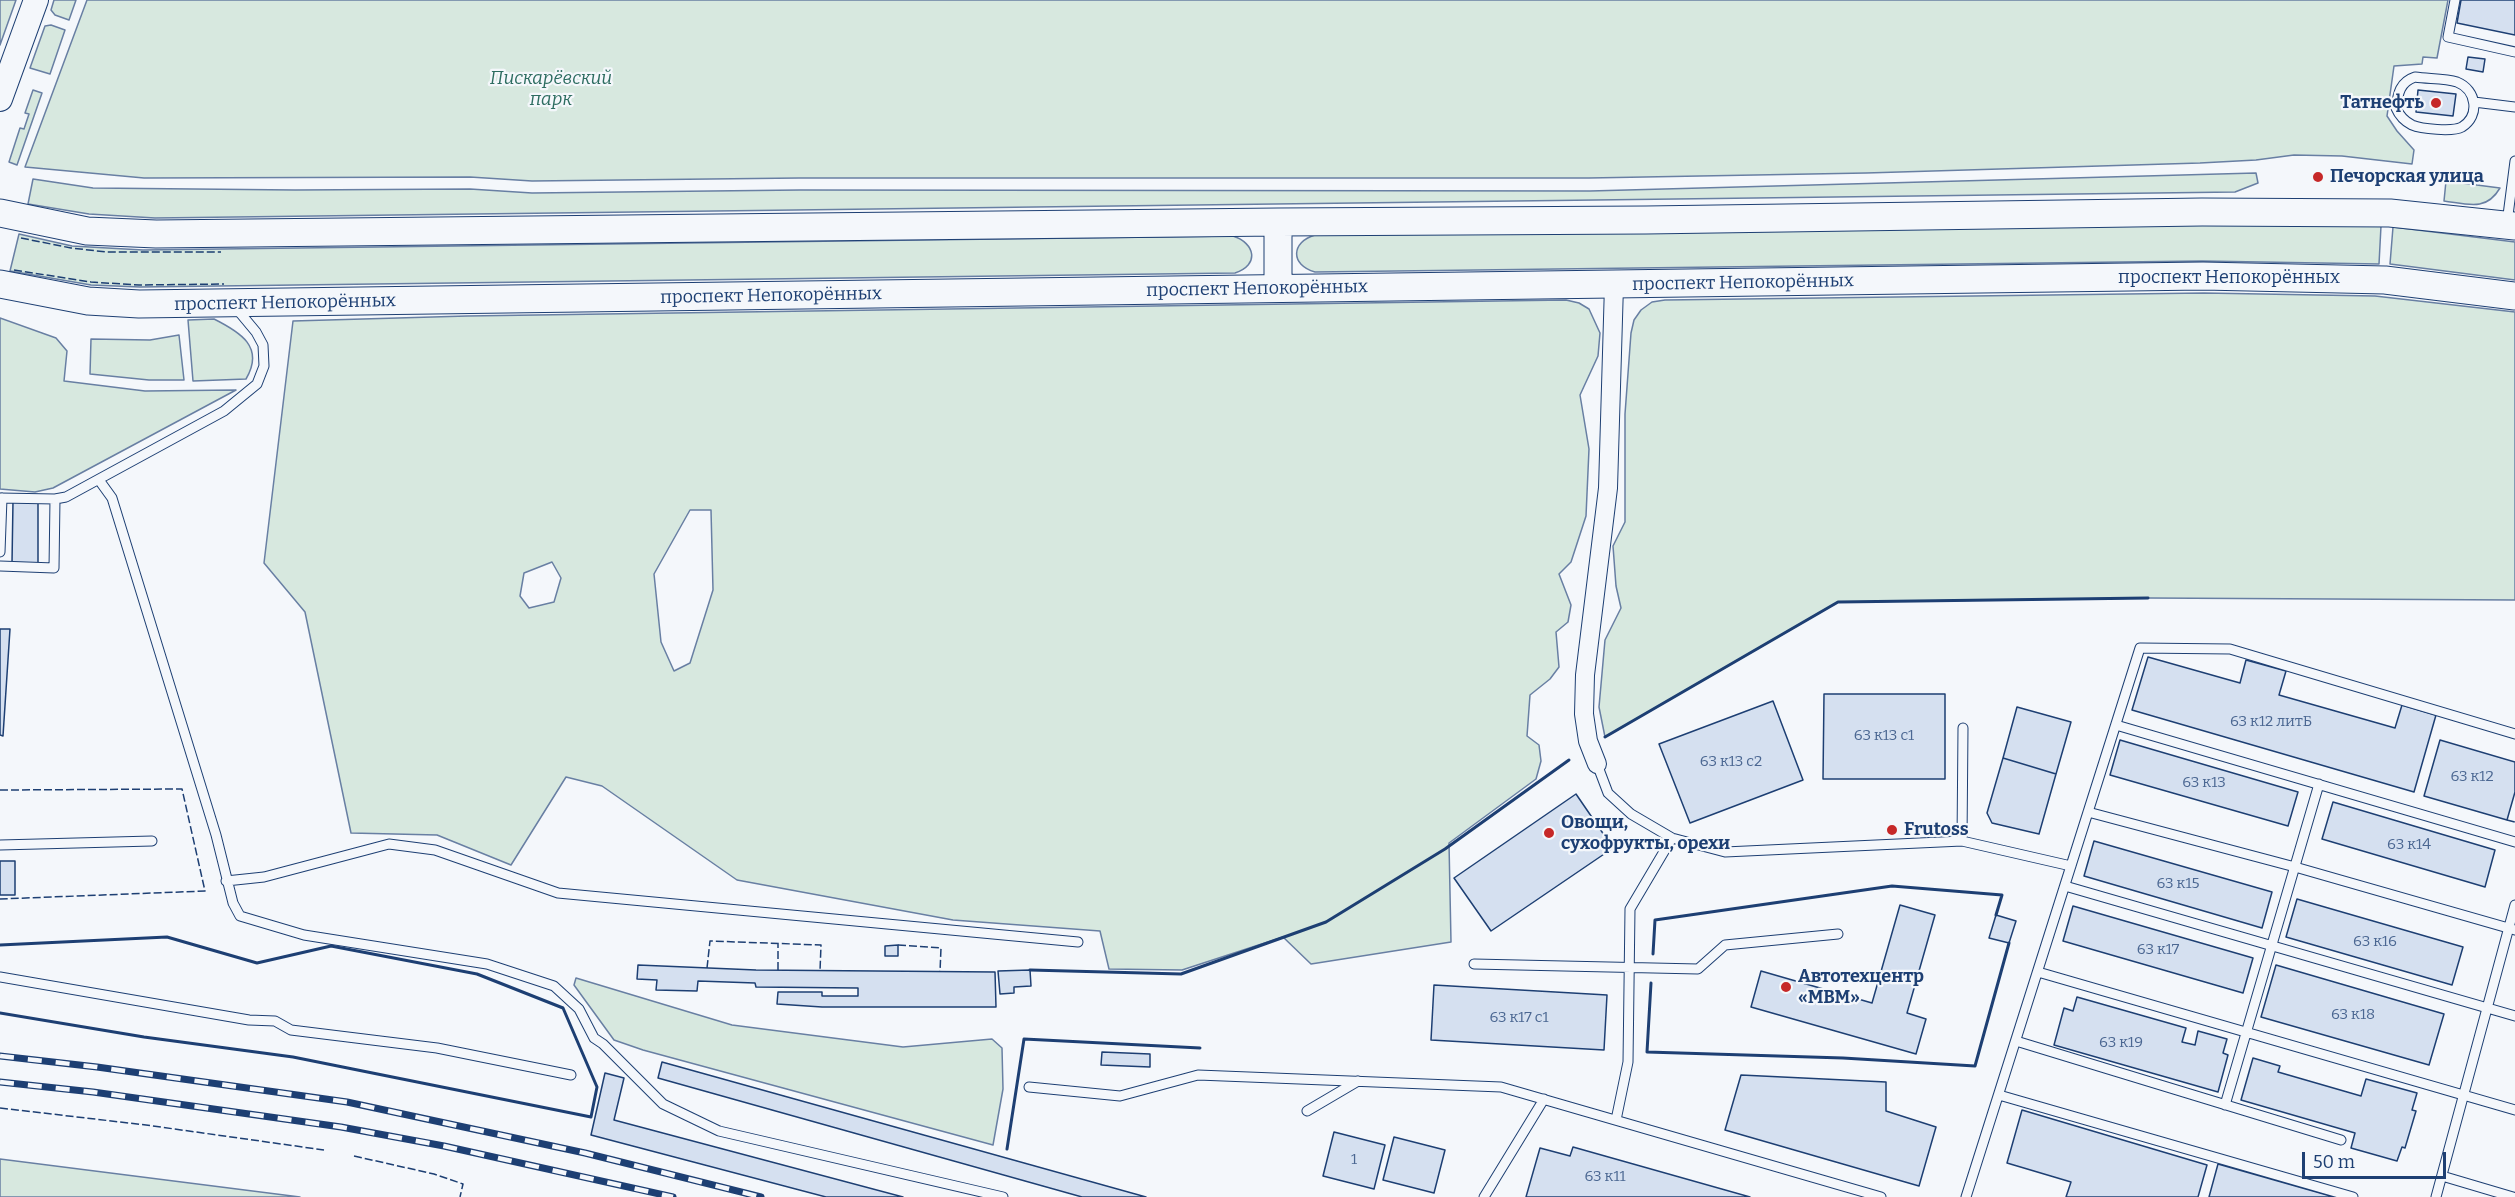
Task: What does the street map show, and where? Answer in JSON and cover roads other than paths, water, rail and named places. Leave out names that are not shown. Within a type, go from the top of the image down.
[{"type":"main road","points":[[0,213],[87,231],[123,234],[1635,220],[2318,211],[2429,216],[2511,226]]},
{"type":"main road","points":[[1278,222],[1278,288]]},
{"type":"main road","name":"проспект Непокорённых","points":[[0,284],[88,302],[233,304],[2203,276],[2385,280],[2515,296]]},
{"type":"street","points":[[0,99],[36,0]]},
{"type":"street","points":[[1598,764],[1586,732],[1585,675],[1608,488],[1614,285]]},
{"type":"lane","points":[[2455,0],[2448,37],[2515,52]]},
{"type":"lane","points":[[2415,77],[2457,82],[2472,94],[2474,102],[2470,121],[2460,128],[2451,130],[2413,125],[2399,114],[2396,108],[2402,86],[2415,77]]},
{"type":"lane","points":[[2474,102],[2515,107]]},
{"type":"lane","points":[[2511,226],[2515,161]]},
{"type":"lane","points":[[0,552],[1,498],[55,499],[66,497],[224,411],[257,384],[264,366],[263,345],[256,332],[233,304]]},
{"type":"lane","points":[[99,480],[112,498],[216,835],[226,881],[240,916],[304,935],[487,964],[554,986],[579,1009],[594,1038],[603,1044],[663,1104],[719,1131],[1003,1197]]},
{"type":"lane","points":[[0,566],[54,568],[55,499]]},
{"type":"lane","points":[[1966,1197],[2140,648],[2230,649],[2515,734]]},
{"type":"lane","points":[[2116,724],[2515,842]]},
{"type":"lane","points":[[1962,842],[1963,729]]},
{"type":"lane","points":[[1598,764],[1608,793],[1631,814],[1672,838],[1725,852],[1962,842],[2071,866]]},
{"type":"lane","points":[[2225,1105],[2319,784]]},
{"type":"lane","points":[[2088,813],[2295,867],[2512,929]]},
{"type":"lane","points":[[1616,1120],[1628,1062],[1630,909],[1672,838]]},
{"type":"lane","points":[[0,845],[152,841]]},
{"type":"lane","points":[[226,881],[264,877],[389,844],[435,849],[558,893],[1078,942]]},
{"type":"lane","points":[[2065,886],[2515,1016]]},
{"type":"lane","points":[[2436,1197],[2512,929],[2515,906]]},
{"type":"lane","points":[[1474,964],[1698,969],[1725,945],[1838,934]]},
{"type":"lane","points":[[2038,972],[2515,1110]]},
{"type":"lane","points":[[0,977],[249,1020],[275,1021],[291,1030],[437,1048],[571,1075]]},
{"type":"lane","points":[[2016,1041],[2341,1140]]},
{"type":"lane","points":[[1029,1087],[1120,1096],[1198,1075],[1501,1087],[1881,1197]]},
{"type":"lane","points":[[1307,1111],[1358,1081]]},
{"type":"lane","points":[[1999,1095],[2353,1197]]},
{"type":"lane","points":[[1484,1197],[1544,1099]]},
{"type":"lane","points":[[2442,1176],[2513,1197]]},
{"type":"railway","points":[[0,1056],[97,1067],[347,1102],[585,1153],[761,1197]]},
{"type":"railway","points":[[0,1082],[93,1092],[341,1127],[444,1146],[673,1197]]},
{"type":"place","name":"Татнефть","points":[[2436,103]]},
{"type":"place","name":"Печорская улица","points":[[2318,177]]},
{"type":"place","name":"Frutoss","points":[[1892,830]]},
{"type":"place","name":"Овощи, сухофрукты, орехи","points":[[1549,833]]},
{"type":"place","name":"Автотехцентр «МВМ»","points":[[1786,987]]},
{"type":"park label","name":"Пискарёвский парк","points":[[551,89]]}]
